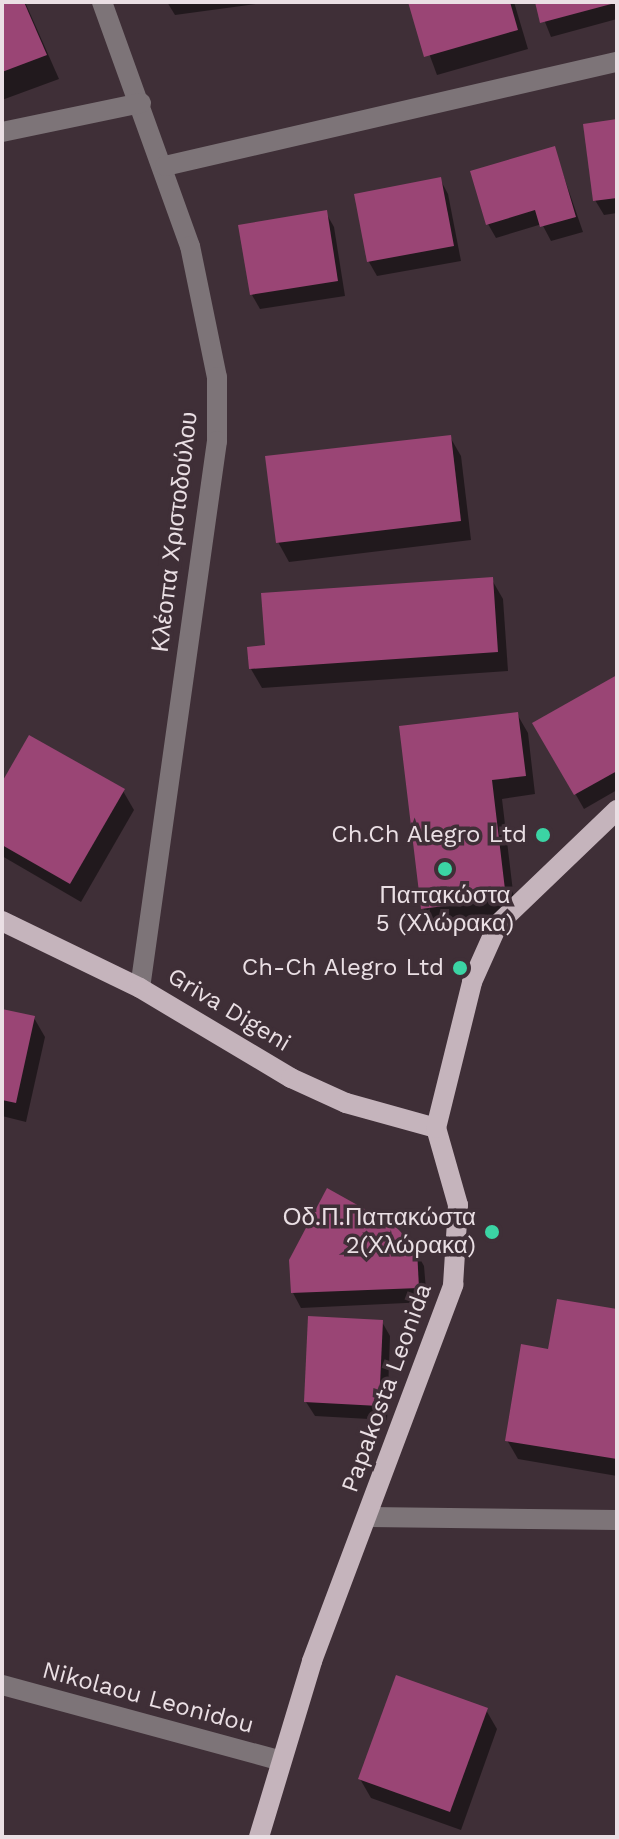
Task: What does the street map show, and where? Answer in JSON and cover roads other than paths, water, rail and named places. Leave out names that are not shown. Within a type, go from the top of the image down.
[{"type":"main road","name":"Papakosta Leonida","points":[[259,1837],[312,1661],[369,1517],[453,1285],[458,1205],[436,1128],[472,982],[498,924],[617,810]]},
{"type":"main road","name":"Griva Digeni","points":[[2,921],[140,988],[291,1078],[346,1103],[436,1128]]},
{"type":"street","name":"Κλέοπα Χριστοδούλου","points":[[102,2],[165,166],[208,316],[217,377],[217,441],[140,988]]},
{"type":"street","points":[[165,166],[617,62]]},
{"type":"street","points":[[2,132],[141,103]]},
{"type":"street","points":[[369,1517],[617,1520]]},
{"type":"street","name":"Nikolaou Leonidou","points":[[2,1685],[281,1761]]},
{"type":"place","name":"Ch.Ch Alegro Ltd","points":[[543,835]]},
{"type":"place","name":"Παπακώστα 5 (Χλώρακα)","points":[[445,869]]},
{"type":"place","name":"Ch-Ch Alegro Ltd","points":[[460,968]]},
{"type":"place","name":"Οδ.Π.Παπακώστα 2(Χλώρακα)","points":[[492,1232]]}]
